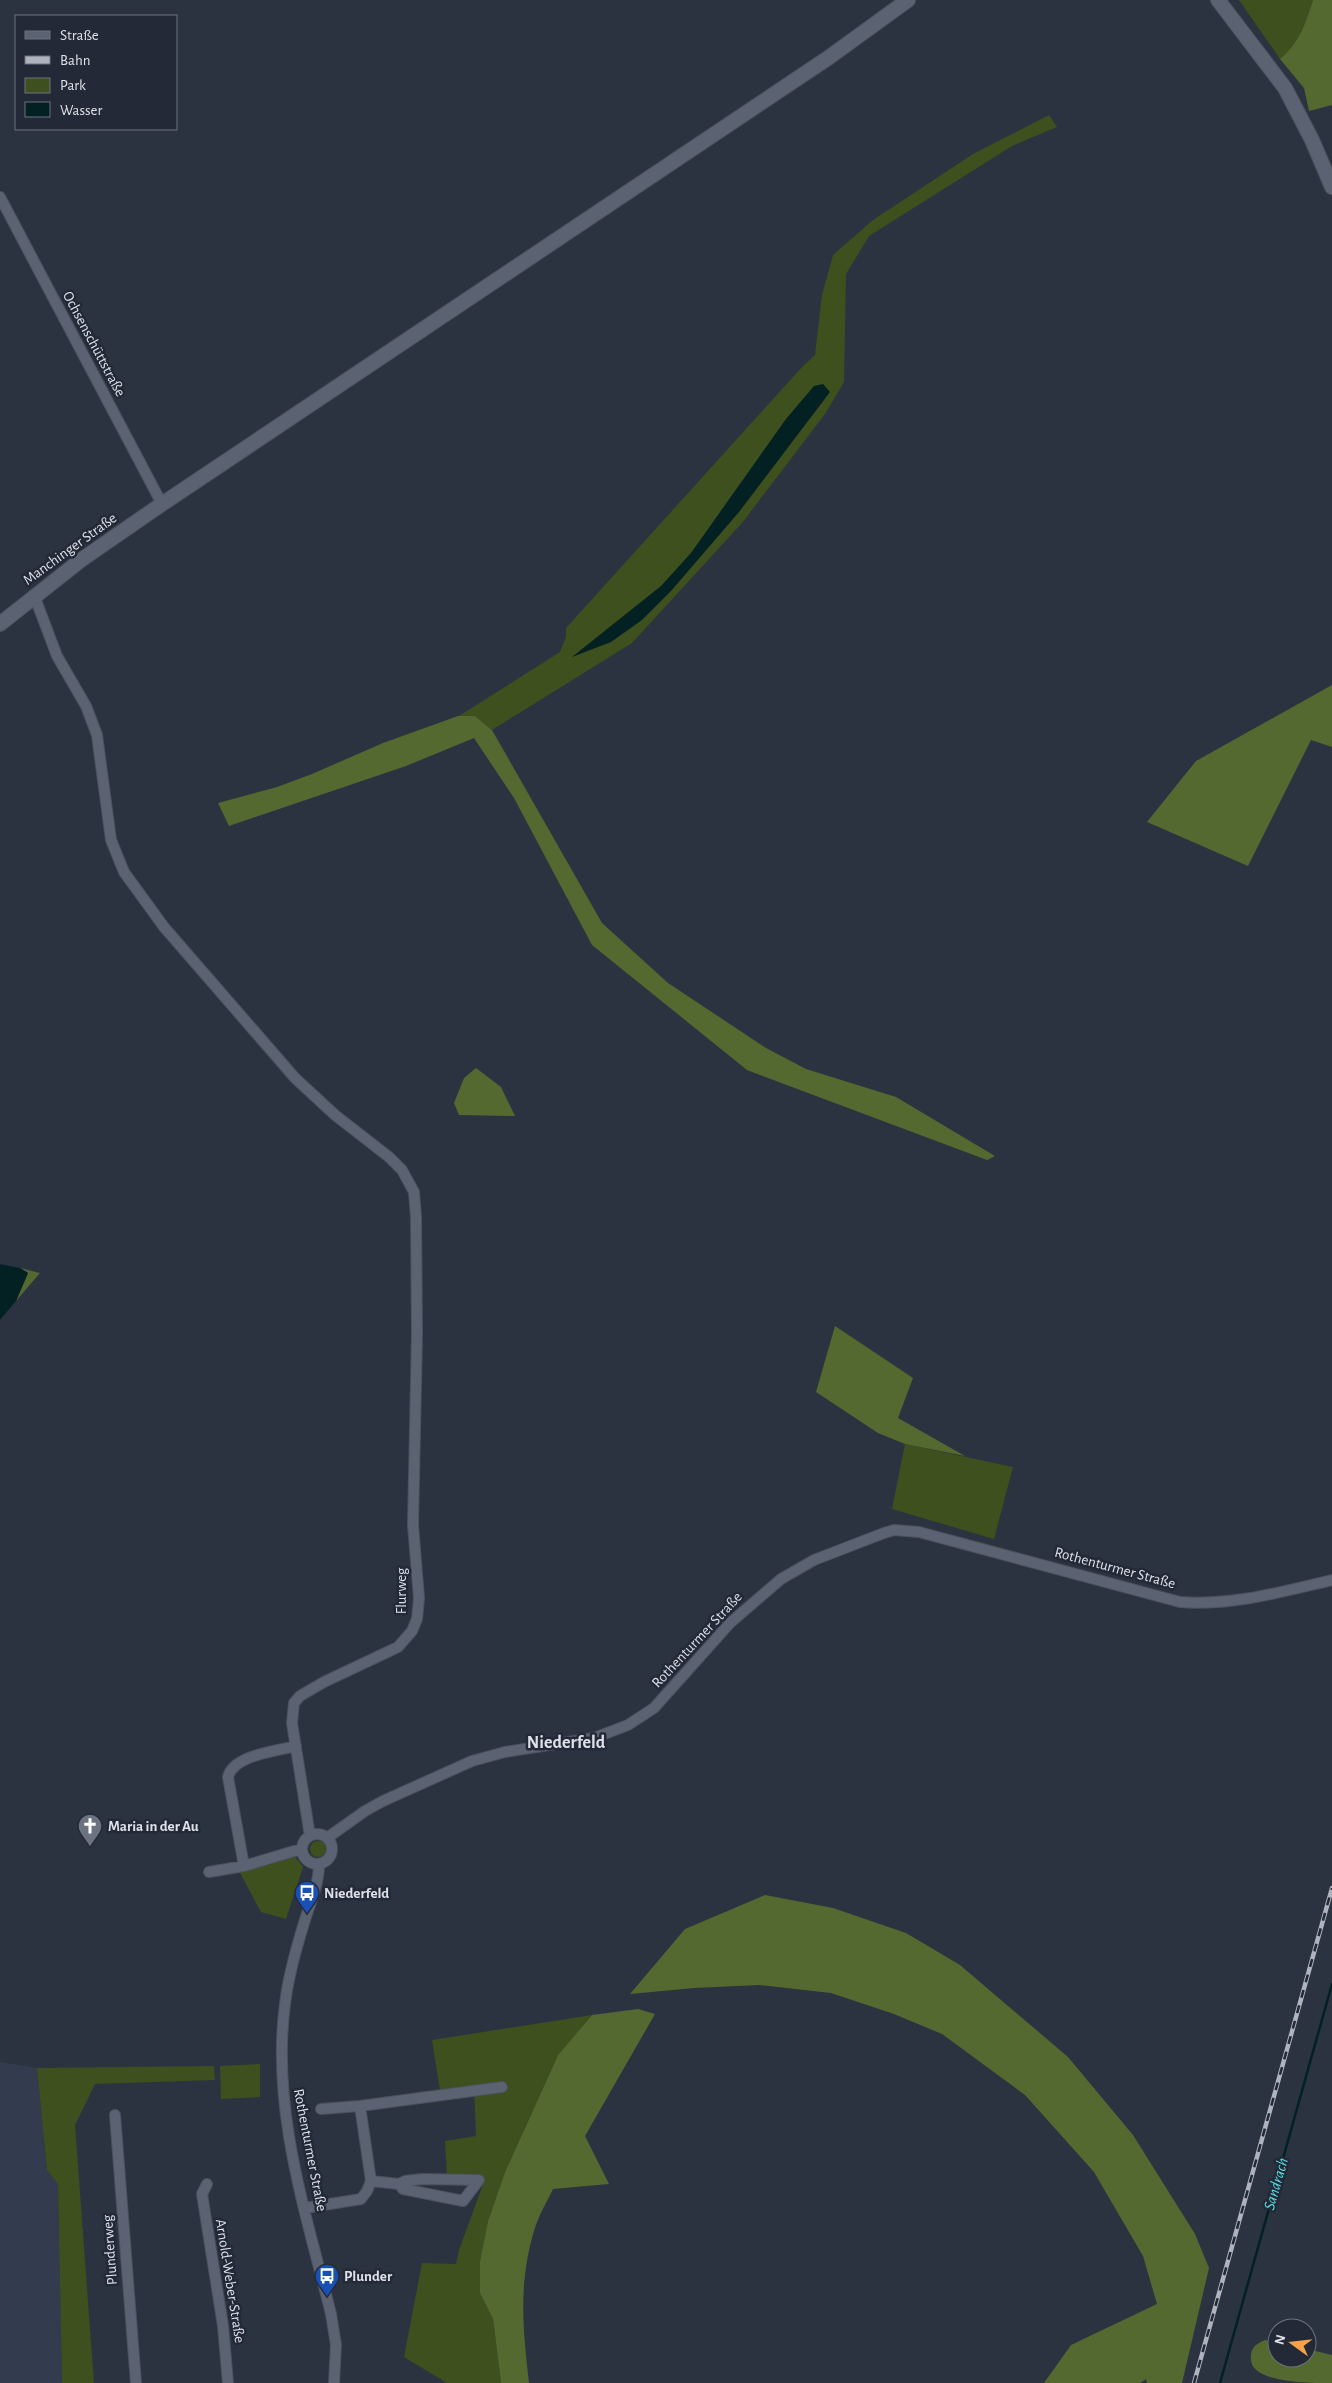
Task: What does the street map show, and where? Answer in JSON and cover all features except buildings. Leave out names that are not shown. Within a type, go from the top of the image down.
[{"type":"main road","name":"Manchinger Straße","points":[[0,624],[34,595],[162,504],[828,58],[908,0]]},
{"type":"main road","points":[[1218,0],[1285,88],[1312,140],[1332,187]]},
{"type":"street","name":"Ochsenschüttstraße","points":[[0,197],[162,504]]},
{"type":"street","name":"Flurweg","points":[[34,595],[57,656],[86,706],[97,735],[111,840],[124,872],[164,927],[283,1065],[335,1115],[389,1157],[402,1170],[414,1192],[417,1334],[413,1525],[418,1588],[417,1619],[412,1631],[398,1647],[324,1682],[300,1696],[294,1703],[292,1713],[310,1836]]},
{"type":"street","name":"Rothenturmer Straße","points":[[334,2383],[336,2345],[331,2314],[283,2107],[282,2035],[291,1971],[316,1886],[319,1864],[328,1859],[331,1854],[332,1848],[327,1838],[377,1804],[472,1762],[514,1750],[594,1738],[619,1730],[654,1708],[730,1623],[781,1579],[814,1560],[894,1530],[920,1532],[1180,1602],[1208,1604],[1238,1601],[1332,1580]]},
{"type":"street","points":[[244,1866],[228,1783],[229,1770],[241,1760],[296,1746]]},
{"type":"street","points":[[319,1864],[309,1863],[301,1849],[304,1841],[310,1836],[316,1834],[327,1838]]},
{"type":"street","points":[[209,1872],[244,1866],[301,1849]]},
{"type":"street","points":[[321,2109],[360,2106],[502,2087]]},
{"type":"street","points":[[305,2208],[360,2199],[367,2191],[371,2181],[360,2106]]},
{"type":"street","name":"Plunderweg","points":[[114,2115],[136,2383]]},
{"type":"street","points":[[371,2181],[399,2184],[405,2181],[423,2179],[479,2180],[463,2201],[403,2189],[399,2184]]},
{"type":"street","name":"Arnold-Weber-Straße","points":[[206,2184],[202,2194],[223,2326],[228,2383]]},
{"type":"shaded area","points":[[0,2062],[37,2068],[47,2170],[58,2184],[62,2383],[0,2383]]},
{"type":"green space","points":[[1239,0],[1313,0],[1297,39],[1280,59]]},
{"type":"green space","points":[[1313,0],[1332,0],[1332,105],[1309,111],[1304,88],[1280,59],[1297,39]]},
{"type":"green space","points":[[1049,115],[1057,127],[1012,146],[869,236],[846,274],[844,382],[825,414],[742,523],[632,643],[492,730],[475,716],[459,716],[560,652],[566,637],[566,628],[815,355],[822,295],[833,255],[873,220],[973,154]]},
{"type":"green space","points":[[1332,685],[1332,747],[1311,740],[1248,866],[1147,822],[1196,761]]},
{"type":"green space","points":[[458,716],[475,716],[492,730],[602,923],[668,983],[766,1048],[806,1069],[896,1097],[995,1156],[987,1160],[747,1070],[592,945],[514,798],[474,738],[406,766],[229,826],[218,803],[277,787],[383,743]]},
{"type":"green space","points":[[476,1068],[501,1087],[515,1116],[459,1115],[454,1103],[464,1078]]},
{"type":"green space","points":[[20,1268],[40,1273],[16,1301],[28,1273]]},
{"type":"green space","points":[[835,1326],[913,1378],[898,1418],[965,1456],[905,1444],[878,1433],[816,1392]]},
{"type":"green space","points":[[905,1444],[1013,1467],[994,1539],[892,1509]]},
{"type":"green space","points":[[318,1841],[326,1849],[318,1857],[310,1849]]},
{"type":"green space","points":[[295,1857],[303,1867],[286,1919],[261,1912],[239,1871]]},
{"type":"green space","points":[[765,1895],[833,1908],[906,1933],[960,1965],[1068,2057],[1133,2135],[1195,2234],[1209,2268],[1182,2383],[1147,2383],[1146,2379],[1140,2383],[1044,2383],[1071,2345],[1157,2304],[1143,2256],[1094,2172],[1025,2095],[942,2034],[894,2014],[831,1993],[759,1985],[694,1988],[630,1994],[685,1929]]},
{"type":"green space","points":[[638,2009],[655,2014],[585,2136],[609,2184],[553,2189],[536,2225],[526,2270],[523,2307],[529,2383],[501,2383],[493,2319],[480,2293],[480,2261],[488,2221],[505,2172],[558,2055],[592,2015]]},
{"type":"green space","points":[[592,2015],[558,2055],[505,2172],[488,2221],[480,2261],[480,2293],[493,2319],[501,2383],[447,2383],[404,2357],[422,2263],[456,2264],[459,2250],[485,2179],[447,2176],[445,2141],[476,2136],[474,2087],[440,2090],[432,2040]]},
{"type":"green space","points":[[260,2064],[260,2097],[221,2099],[220,2066]]},
{"type":"green space","points":[[214,2066],[215,2080],[95,2084],[75,2125],[94,2383],[62,2383],[58,2184],[47,2170],[37,2068]]},
{"type":"green space","points":[[1267,2340],[1267,2368],[1317,2368],[1317,2351],[1332,2355],[1332,2383],[1297,2382],[1261,2373],[1254,2368],[1251,2360],[1251,2353],[1258,2343]]},
{"type":"water","points":[[823,384],[830,392],[739,512],[671,591],[642,620],[611,642],[572,657],[661,586],[691,553],[786,419],[814,386]]},
{"type":"water","points":[[0,1264],[20,1268],[28,1273],[16,1301],[0,1320]]},
{"type":"waterway","name":"Sandrach","points":[[1220,2383],[1332,1984]]},
{"type":"railway","points":[[1194,2383],[1332,1888]]},
{"type":"place","name":"Maria in der Au","points":[[90,1847]]},
{"type":"place","name":"Niederfeld","points":[[307,1914]]},
{"type":"place","name":"Plunder","points":[[327,2297]]},
{"type":"district","name":"Niederfeld","points":[[566,1743]]}]
